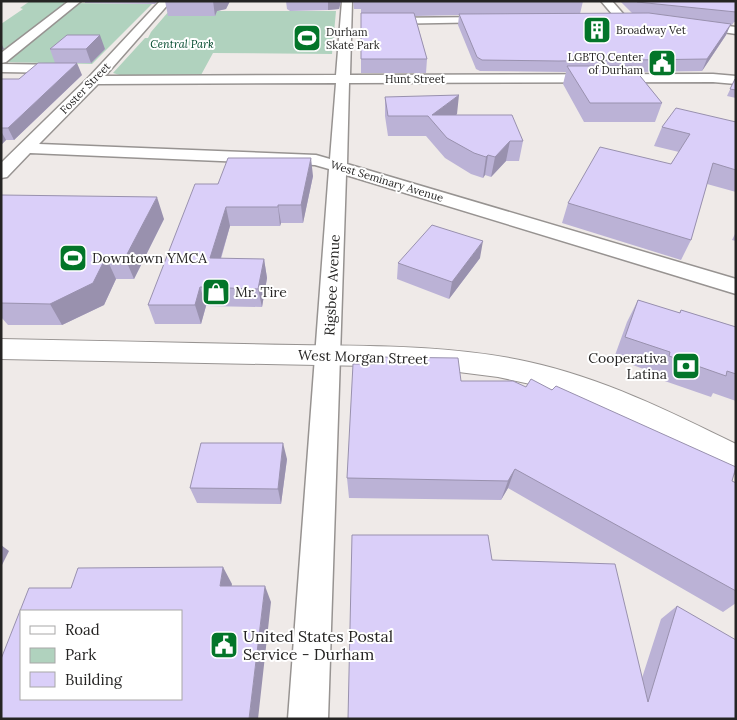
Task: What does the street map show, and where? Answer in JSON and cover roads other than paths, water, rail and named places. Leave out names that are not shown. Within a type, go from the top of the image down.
[{"type":"main road","name":"West Morgan Street","points":[[1,349],[329,355],[472,362],[545,376],[622,404],[736,460]]},
{"type":"street","points":[[1,59],[76,1]]},
{"type":"street","name":"Foster Street","points":[[1,173],[26,148],[90,72],[166,1]]},
{"type":"street","name":"Rigsbee Avenue","points":[[308,719],[329,355],[342,79],[352,21],[347,1]]},
{"type":"street","points":[[604,20],[627,19],[606,1]]},
{"type":"street","points":[[370,21],[504,20]]},
{"type":"street","points":[[678,22],[736,31]]},
{"type":"street","name":"Hunt Street","points":[[1,68],[342,79],[713,78],[736,80]]},
{"type":"street","name":"West Seminary Avenue","points":[[26,148],[306,159],[338,165],[736,287]]},
{"type":"place","name":"Broadway Vet","points":[[597,30]]},
{"type":"place","name":"Durham Skate Park","points":[[307,38]]},
{"type":"place","name":"LGBTQ Center of Durham","points":[[662,63]]},
{"type":"place","name":"Downtown YMCA","points":[[73,258]]},
{"type":"place","name":"Mr. Tire","points":[[216,292]]},
{"type":"place","name":"Cooperativa Latina","points":[[686,366]]},
{"type":"place","name":"United States Postal Service - Durham","points":[[224,645]]},
{"type":"park label","name":"Central Park","points":[[182,44]]}]
